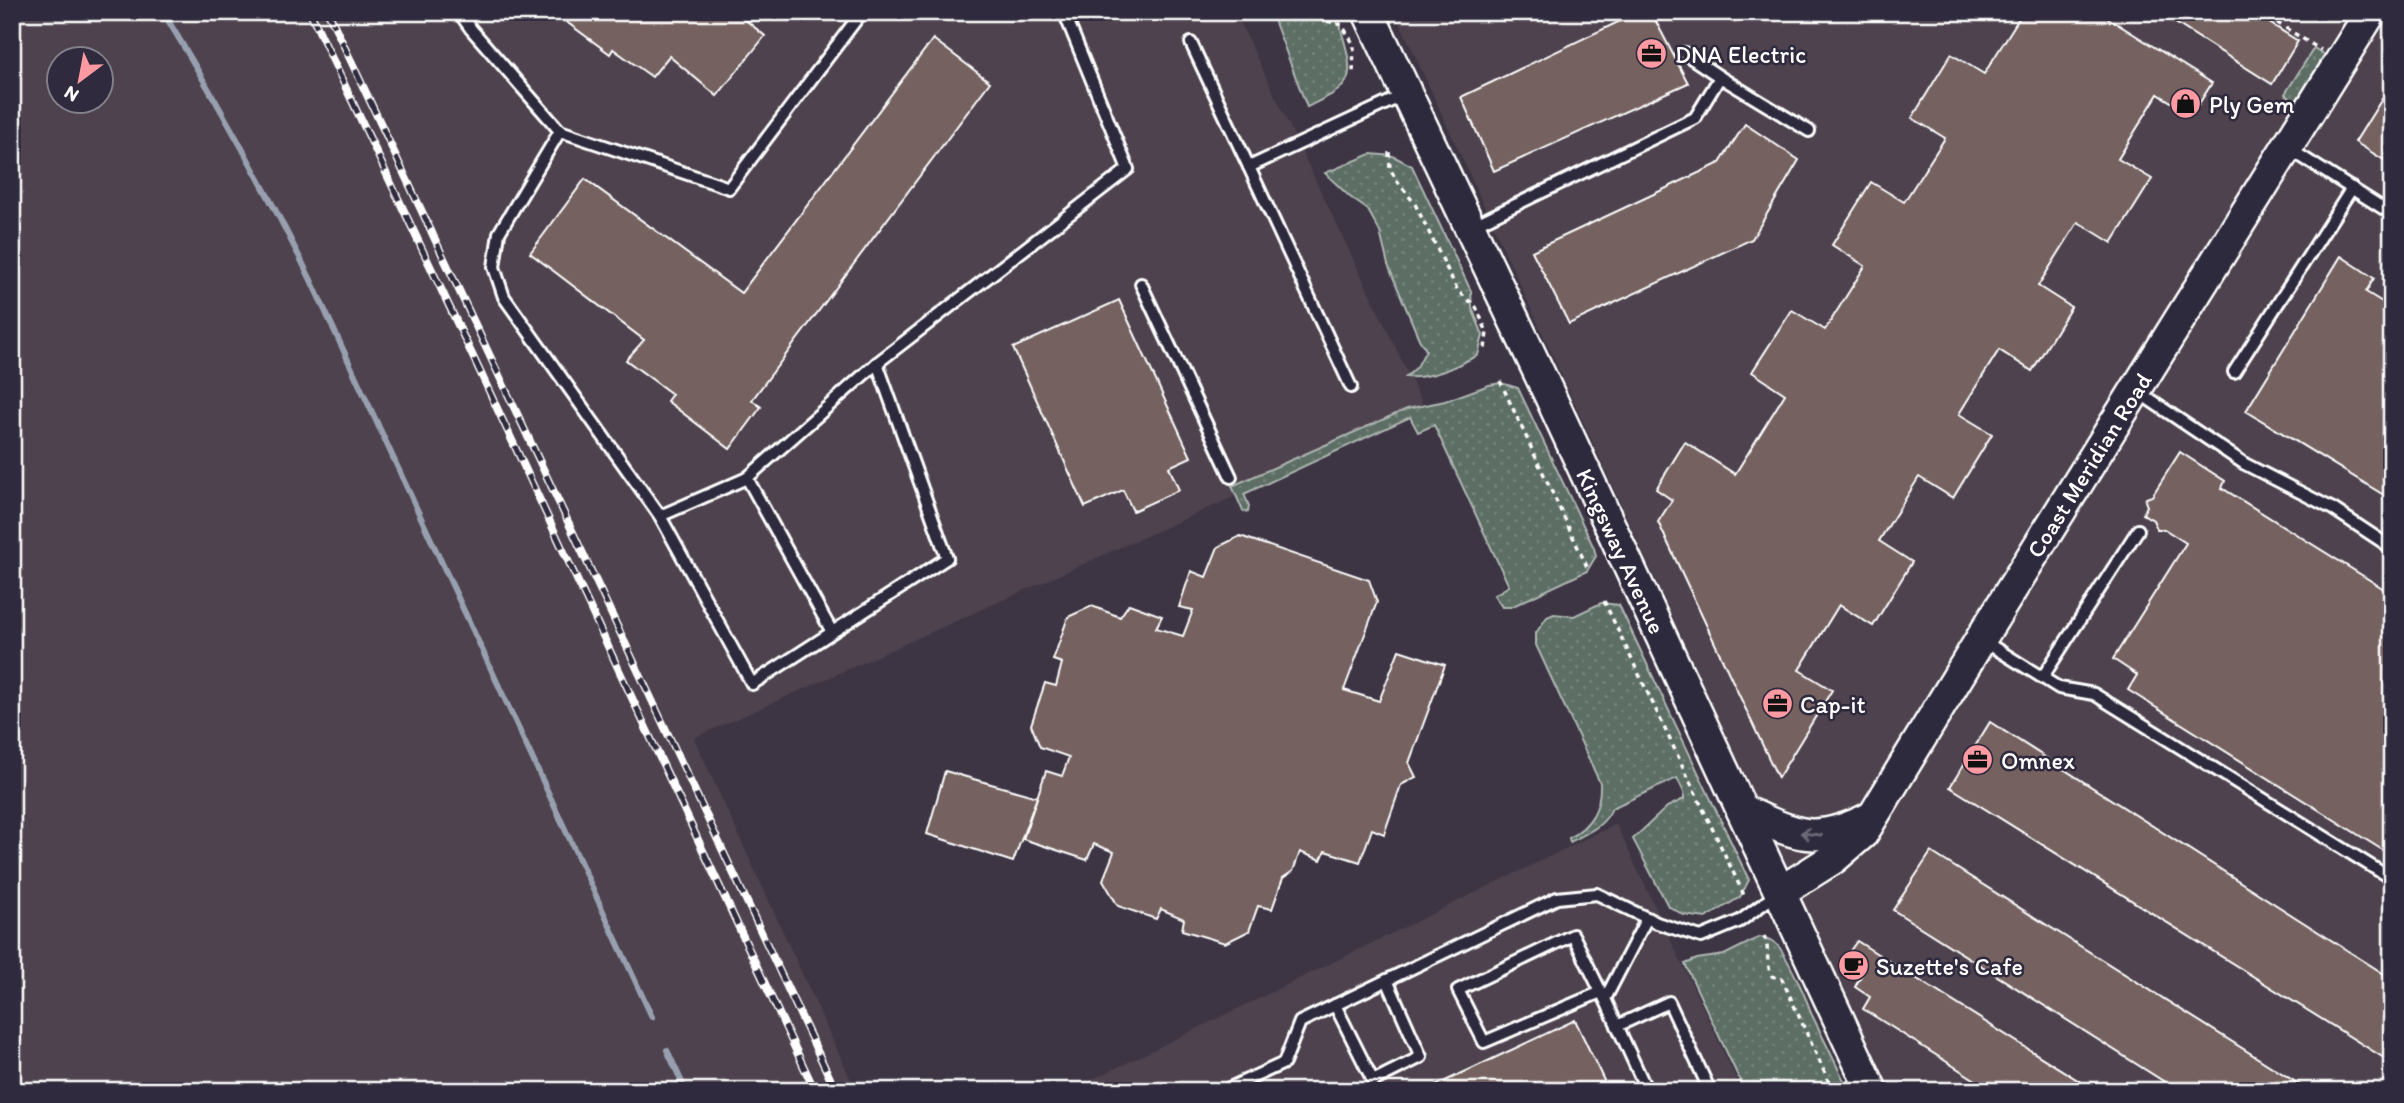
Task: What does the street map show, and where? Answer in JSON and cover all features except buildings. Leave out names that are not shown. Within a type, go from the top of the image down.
[{"type":"main road","name":"Kingsway Avenue","points":[[1368,12],[1872,1091]]},
{"type":"main road","name":"Coast Meridian Road","points":[[1780,892],[1846,850],[1863,833],[1980,639],[2371,12]]},
{"type":"main road","points":[[1742,810],[1773,825],[1814,835],[1836,833],[1875,815]]},
{"type":"lane","points":[[460,12],[471,29],[560,131],[729,188],[862,12]]},
{"type":"lane","points":[[660,516],[747,478],[877,363],[1128,169],[1065,12]]},
{"type":"lane","points":[[1191,43],[1351,387]]},
{"type":"lane","points":[[1684,53],[1809,131]]},
{"type":"lane","points":[[1469,227],[1695,118],[1720,77]]},
{"type":"lane","points":[[1249,167],[1406,93]]},
{"type":"lane","points":[[560,131],[499,233],[494,267],[504,297],[660,516],[752,684],[947,558],[877,363]]},
{"type":"lane","points":[[2286,146],[2392,214]]},
{"type":"lane","points":[[2234,372],[2352,188]]},
{"type":"lane","points":[[1141,284],[1231,477]]},
{"type":"lane","points":[[2136,391],[2245,464],[2333,509],[2392,548]]},
{"type":"lane","points":[[747,478],[832,632]]},
{"type":"lane","points":[[2042,678],[2137,530]]},
{"type":"lane","points":[[1980,639],[2059,688],[2094,694],[2392,879]]},
{"type":"lane","points":[[1223,1091],[1284,1063],[1300,1023],[1557,898],[1597,894],[1647,918],[1701,937],[1740,921],[1780,892]]},
{"type":"lane","points":[[1647,918],[1603,995],[1485,1042],[1458,990],[1573,935],[1603,995],[1647,1091]]},
{"type":"lane","points":[[1335,1005],[1373,1081],[1421,1057],[1387,981]]},
{"type":"lane","points":[[1617,1026],[1669,1002],[1710,1091]]},
{"type":"path","points":[[1323,12],[1327,21],[1342,25],[1354,45],[1353,73]]},
{"type":"path","points":[[2260,12],[2329,55]]},
{"type":"path","points":[[1389,152],[1390,168],[1415,204],[1458,291],[1476,307],[1487,332],[1485,349]]},
{"type":"path","points":[[1500,381],[1590,571]]},
{"type":"path","points":[[1604,601],[1744,894]]},
{"type":"path","points":[[1764,936],[1770,949],[1766,963],[1772,976],[1782,979],[1833,1091]]},
{"type":"shaded area","points":[[12,12],[1235,12],[1426,411],[694,738],[856,1091],[12,1091]]},
{"type":"shaded area","points":[[1395,12],[2392,12],[2392,1091],[1890,1091]]},
{"type":"shaded area","points":[[1616,824],[1742,1091],[1069,1091]]},
{"type":"green space","points":[[1271,12],[1341,12],[1340,20],[1349,67],[1345,83],[1339,89],[1307,107]]},
{"type":"green space","points":[[2314,48],[2325,55],[2296,101],[2285,94]]},
{"type":"green space","points":[[1371,154],[1393,156],[1412,166],[1471,291],[1472,308],[1483,335],[1478,355],[1434,374],[1406,377],[1417,367],[1426,350],[1388,265],[1380,232],[1368,210],[1325,173]]},
{"type":"green space","points":[[1501,383],[1518,388],[1596,556],[1587,571],[1511,607],[1502,607],[1494,595],[1509,586],[1434,425],[1418,432],[1410,417],[1244,494],[1249,506],[1248,512],[1243,511],[1232,486],[1407,409],[1445,401]]},
{"type":"green space","points":[[1601,603],[1619,605],[1749,880],[1740,897],[1706,918],[1684,915],[1668,906],[1633,839],[1667,807],[1684,799],[1684,792],[1677,778],[1612,808],[1600,824],[1570,842],[1569,838],[1583,828],[1593,815],[1599,801],[1600,783],[1536,645],[1536,633],[1547,617],[1554,614],[1574,616]]},
{"type":"green space","points":[[1760,937],[1773,941],[1783,952],[1849,1091],[1745,1091],[1685,964],[1697,959],[1724,955]]},
{"type":"waterway","points":[[163,12],[240,144],[310,278],[652,1017]]},
{"type":"waterway","points":[[667,1050],[686,1091]]},
{"type":"railway","points":[[310,12],[815,1091]]},
{"type":"railway","points":[[328,12],[836,1091]]},
{"type":"place","name":"DNA Electric","points":[[1652,54]]},
{"type":"place","name":"Ply Gem","points":[[2186,104]]},
{"type":"place","name":"Cap-it","points":[[1777,704]]},
{"type":"place","name":"Omnex","points":[[1978,760]]},
{"type":"place","name":"Suzette's Cafe","points":[[1853,966]]}]
